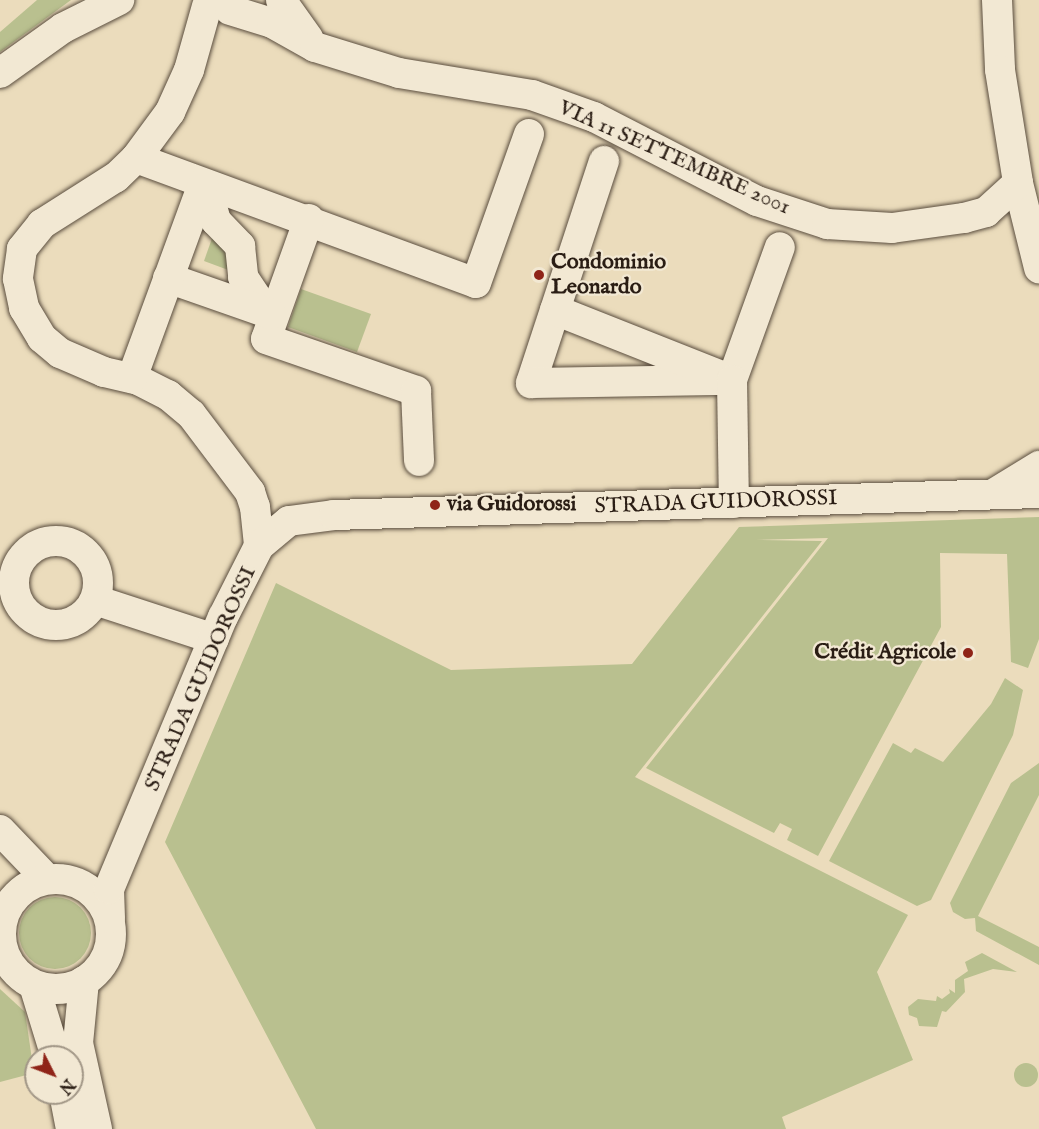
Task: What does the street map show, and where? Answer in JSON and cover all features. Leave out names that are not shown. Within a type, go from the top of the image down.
[{"type":"street","points":[[0,74],[63,28],[119,0]]},
{"type":"street","points":[[281,0],[290,17],[315,47]]},
{"type":"street","points":[[997,0],[1000,70],[1018,183],[1039,268]]},
{"type":"street","points":[[222,4],[170,112],[136,158],[87,197],[42,224],[22,249],[18,279],[24,308],[42,338],[65,357],[132,378],[168,395],[204,432],[250,492],[255,507],[259,546]]},
{"type":"street","name":"VIA 11 SETTEMBRE 2001","points":[[222,4],[272,23],[315,47],[399,73],[532,95],[594,117],[757,201],[827,224],[892,228],[986,212],[1028,227]]},
{"type":"street","points":[[136,158],[202,186],[309,219],[476,283],[529,134]]},
{"type":"street","points":[[604,161],[531,383],[732,380]]},
{"type":"street","points":[[986,212],[1018,183]]},
{"type":"street","points":[[132,378],[202,186]]},
{"type":"street","points":[[202,186],[209,195],[216,221],[240,246],[243,277],[271,314]]},
{"type":"street","points":[[309,219],[271,314],[266,339],[416,391],[419,461]]},
{"type":"street","points":[[734,503],[732,380],[780,247]]},
{"type":"street","points":[[168,278],[271,314]]},
{"type":"street","points":[[555,310],[732,380]]},
{"type":"street","points":[[992,495],[1039,466]]},
{"type":"street","name":"STRADA GUIDOROSSI","points":[[110,918],[110,889],[214,639],[259,546],[289,521],[319,516],[1039,493]]},
{"type":"street","points":[[95,600],[214,639]]},
{"type":"street","points":[[0,830],[47,879]]},
{"type":"street","points":[[78,883],[130,843]]},
{"type":"street","points":[[47,879],[78,883],[92,891],[110,918],[112,936],[108,954],[98,970],[84,981],[59,988],[34,985],[4,961],[1,943],[3,909],[33,883],[47,879]]},
{"type":"street","points":[[84,981],[78,1043],[97,1129]]},
{"type":"street","points":[[34,985],[52,1045]]},
{"type":"street","points":[[66,1105],[71,1129]]},
{"type":"green space","points":[[37,0],[71,0],[0,52],[0,32]]},
{"type":"green space","points":[[216,227],[239,274],[204,261]]},
{"type":"green space","points":[[301,289],[371,314],[357,352],[288,327]]},
{"type":"green space","points":[[1039,517],[1039,639],[1028,668],[1011,662],[1007,554],[940,553],[941,627],[818,856],[787,840],[792,829],[780,823],[774,833],[646,768],[828,538],[756,540],[822,541],[635,777],[908,915],[877,972],[913,1060],[782,1117],[786,1129],[316,1129],[165,842],[276,583],[451,670],[632,664],[739,527]]},
{"type":"green space","points":[[1005,678],[1023,690],[1013,735],[931,900],[917,906],[829,861],[893,743],[911,753],[915,748],[943,762],[991,704]]},
{"type":"green space","points":[[1039,763],[1039,795],[978,916],[1039,947],[1039,965],[976,931],[975,918],[965,919],[953,912],[950,903],[1011,783]]},
{"type":"green space","points":[[55,897],[75,903],[85,913],[91,933],[85,953],[75,963],[55,969],[35,963],[25,953],[19,933],[25,913],[35,903]]},
{"type":"green space","points":[[982,953],[1017,972],[993,969],[964,979],[965,992],[946,1012],[942,1011],[937,1027],[919,1026],[917,1018],[909,1015],[908,1007],[918,999],[936,1001],[937,996],[942,999],[950,993],[949,989],[955,993],[955,980],[968,971],[965,962]]},
{"type":"green space","points":[[0,989],[25,1012],[30,1045],[24,1045],[24,1076],[0,1082]]},
{"type":"green space","points":[[1026,1063],[1034,1067],[1038,1075],[1034,1083],[1026,1087],[1018,1083],[1014,1075],[1018,1067]]},
{"type":"place","name":"Condominio Leonardo","points":[[539,275]]},
{"type":"place","name":"via Guidorossi","points":[[435,505]]},
{"type":"place","name":"Crédit Agricole","points":[[968,653]]}]
